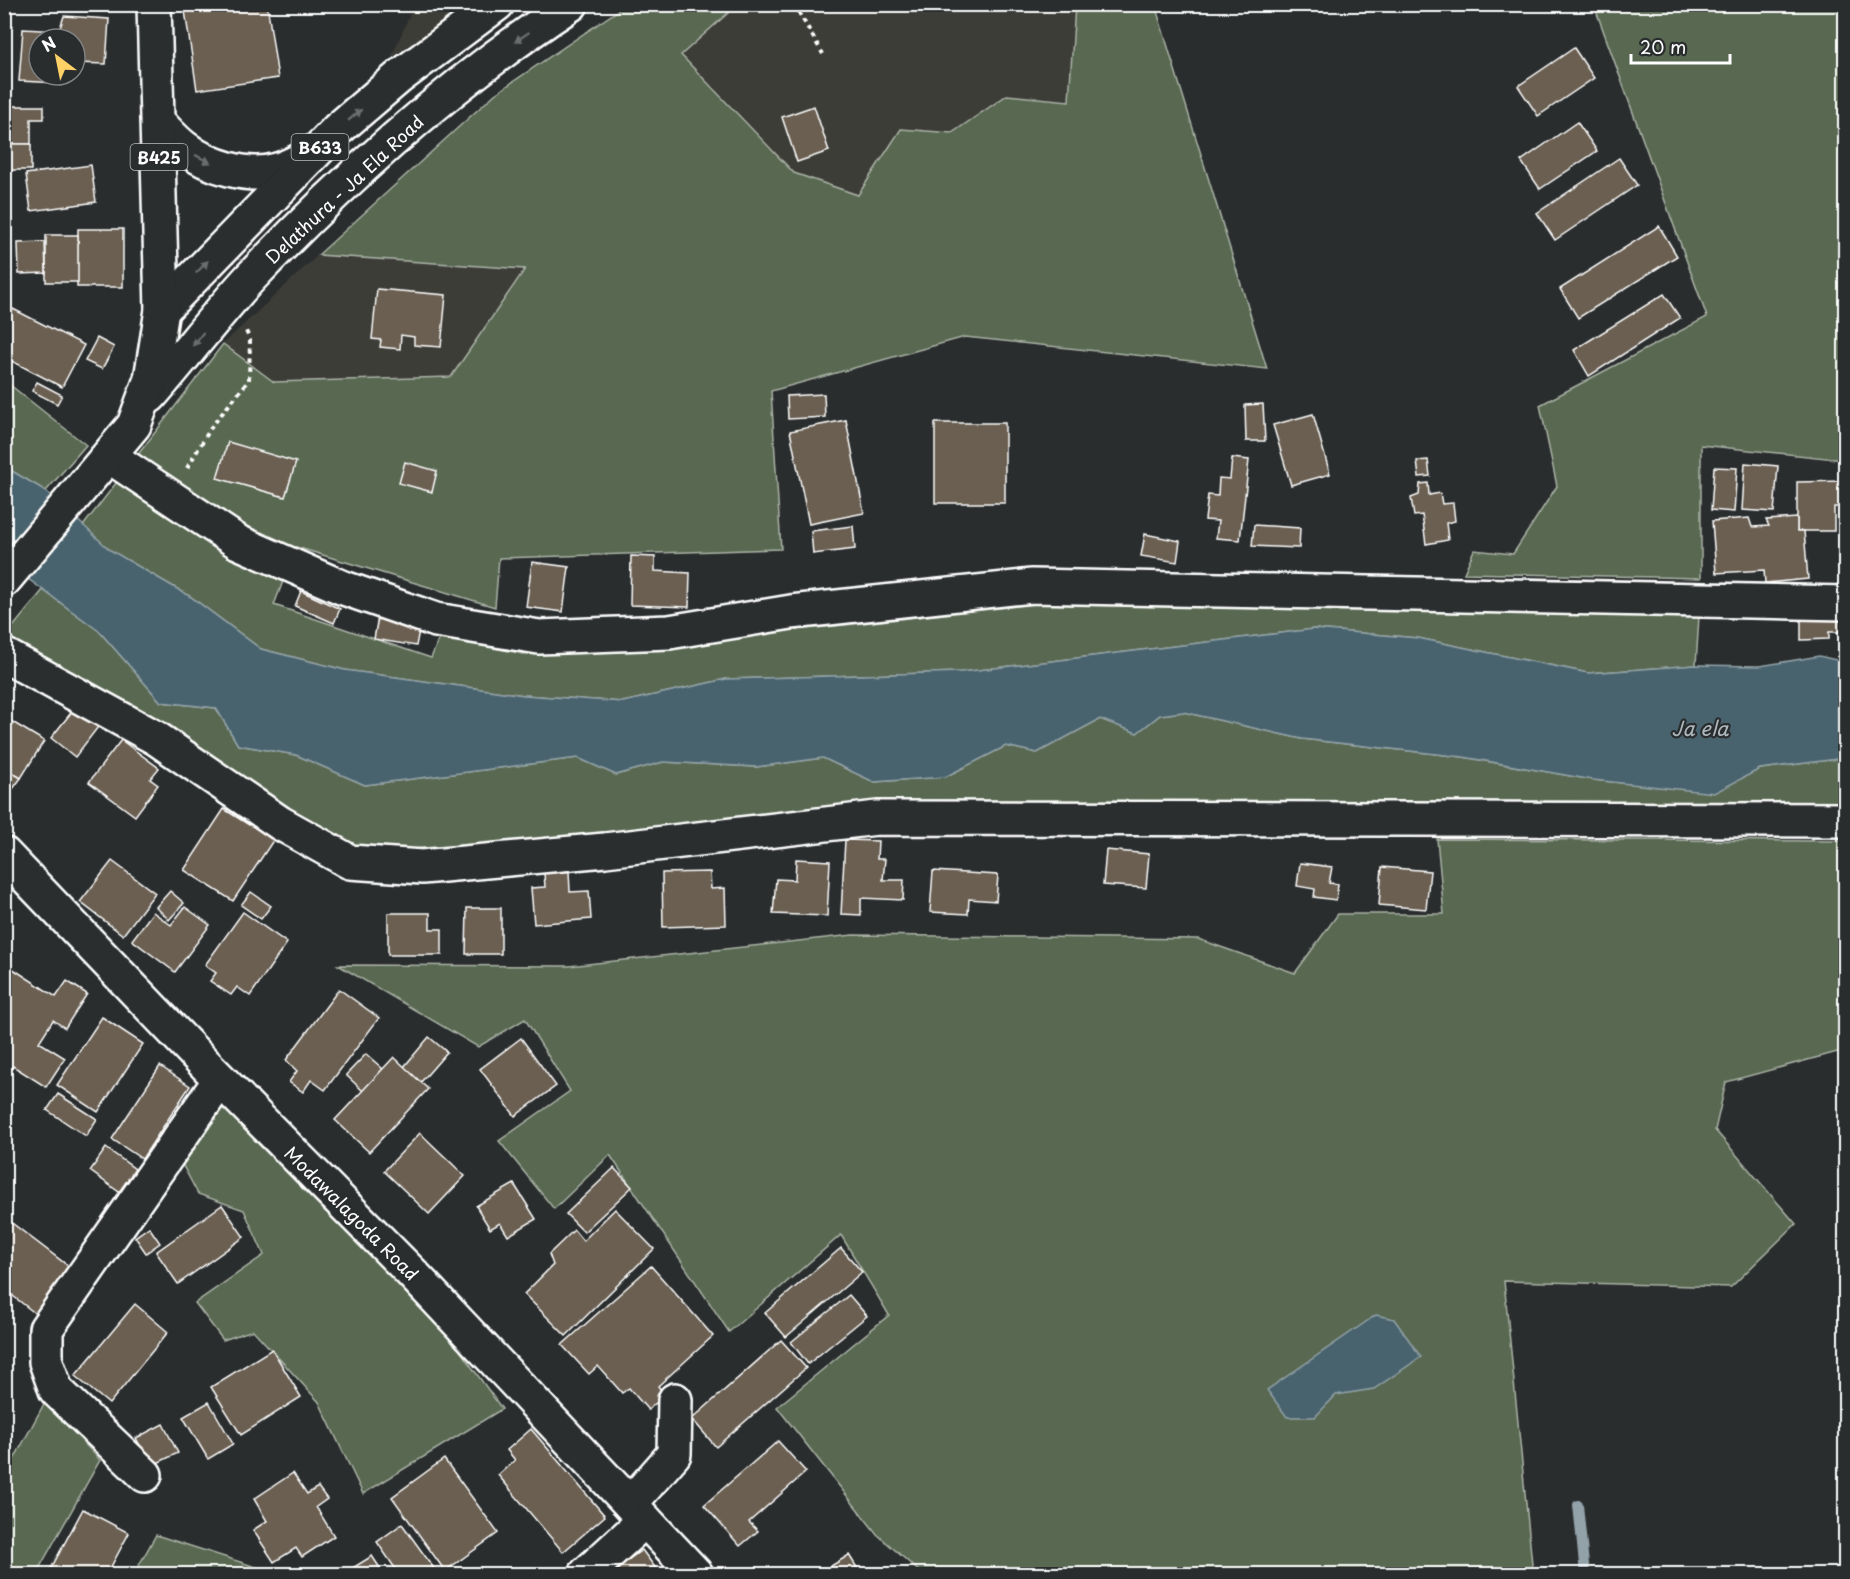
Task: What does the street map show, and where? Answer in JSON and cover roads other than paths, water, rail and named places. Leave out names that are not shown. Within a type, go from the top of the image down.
[{"type":"street","name":"B425","points":[[4,580],[134,425],[144,402],[156,358],[162,310],[154,4]]},
{"type":"street","name":"B633","points":[[162,310],[311,155],[399,77],[497,4]]},
{"type":"street","name":"Delathura - Ja Ela Road","points":[[144,402],[233,298],[322,205],[394,140],[493,58],[571,4]]},
{"type":"street","points":[[158,122],[192,153],[216,165],[234,170],[276,171],[311,155]]},
{"type":"street","points":[[109,456],[238,542],[341,587],[436,620],[539,638],[669,632],[791,612],[1032,586],[1845,603]]},
{"type":"street","points":[[4,655],[156,738],[280,823],[350,862],[422,867],[605,850],[877,818],[1845,820]]},
{"type":"street","name":"Modawalagoda Road","points":[[4,854],[220,1080],[410,1271],[696,1575]]},
{"type":"street","points":[[145,1475],[56,1390],[46,1362],[46,1329],[220,1080]]},
{"type":"street","points":[[586,1575],[637,1512],[674,1454],[675,1400]]},
{"type":"water","name":"Ja ela","points":[[5,467],[46,491],[110,550],[191,597],[261,649],[345,670],[524,695],[623,702],[726,679],[962,672],[1314,629],[1418,638],[1588,673],[1696,665],[1760,666],[1819,656],[1845,662],[1845,758],[1760,769],[1714,793],[1593,780],[1463,757],[1302,739],[1183,712],[1160,715],[1137,733],[1100,719],[1037,753],[1006,746],[945,777],[874,782],[823,758],[756,767],[663,762],[616,775],[578,758],[365,785],[296,755],[238,745],[216,708],[161,702],[99,631],[5,562]]},
{"type":"water","points":[[1376,1315],[1394,1319],[1421,1357],[1374,1389],[1336,1395],[1315,1417],[1287,1417],[1267,1390]]},
{"type":"waterway","points":[[1578,1505],[1585,1574]]}]
